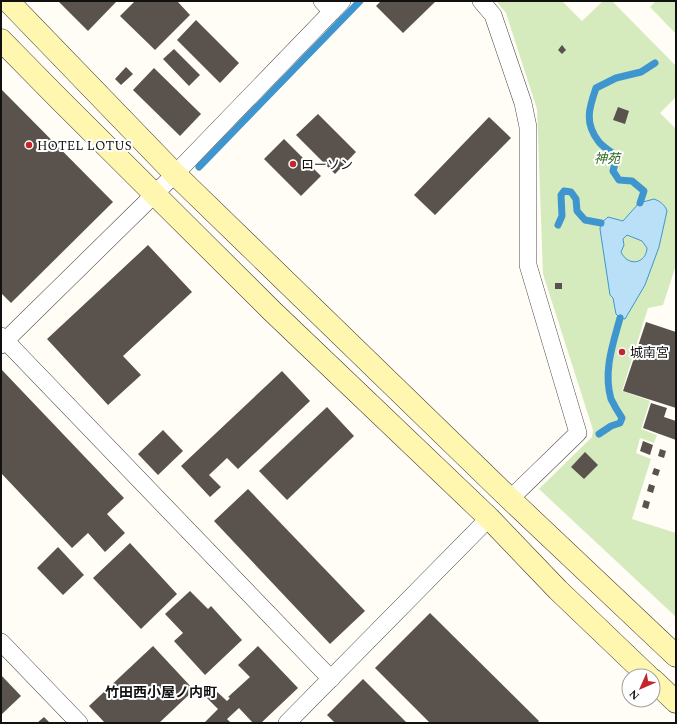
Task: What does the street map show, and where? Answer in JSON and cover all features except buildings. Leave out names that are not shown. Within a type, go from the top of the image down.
[{"type":"street","points":[[8,1],[175,174],[510,499],[676,656]]},
{"type":"street","points":[[481,1],[494,15],[523,103],[528,127],[528,265],[578,433],[510,499]]},
{"type":"street","points":[[331,679],[2,341],[175,174],[332,5]]},
{"type":"street","points":[[1,40],[271,310],[489,518],[558,590],[640,668]]},
{"type":"street","points":[[287,723],[489,518]]},
{"type":"street","points":[[1,642],[79,723]]},
{"type":"street","points":[[661,688],[676,702]]},
{"type":"green space","name":"神苑","points":[[496,1],[562,1],[582,21],[603,1],[612,1],[676,66],[676,97],[660,113],[676,129],[676,265],[663,305],[648,308],[622,391],[650,401],[641,429],[657,435],[654,443],[640,438],[636,453],[651,459],[632,519],[676,533],[676,617],[539,489],[592,437],[593,430],[543,274],[537,109],[506,13]]},
{"type":"green space","points":[[656,1],[676,1],[676,34],[650,7]]},
{"type":"water","points":[[654,199],[662,204],[667,211],[659,247],[645,285],[625,319],[620,318],[616,314],[613,298],[610,295],[600,229],[601,223],[608,217],[623,221],[639,203]],"holes":[[[627,235],[642,241],[647,248],[644,257],[636,262],[632,262],[624,257],[621,252],[624,245],[623,239]]]},
{"type":"waterway","points":[[199,167],[360,1]]},
{"type":"waterway","points":[[640,203],[644,191],[632,181],[619,180],[613,171],[617,156],[603,146],[594,135],[591,128],[589,115],[591,102],[596,88],[616,78],[641,72],[655,63]]},
{"type":"waterway","points":[[558,225],[562,216],[561,195],[564,191],[571,192],[576,199],[577,211],[585,220],[601,223]]},
{"type":"waterway","points":[[599,434],[611,426],[620,423],[622,418],[611,399],[608,378],[608,368],[620,318]]},
{"type":"place","name":"HOTEL LOTUS","points":[[29,145]]},
{"type":"place","name":"ローソン","points":[[293,164]]},
{"type":"place","name":"城南宮","points":[[622,352]]},
{"type":"district","name":"竹田西小屋ノ内町","points":[[161,692]]}]
